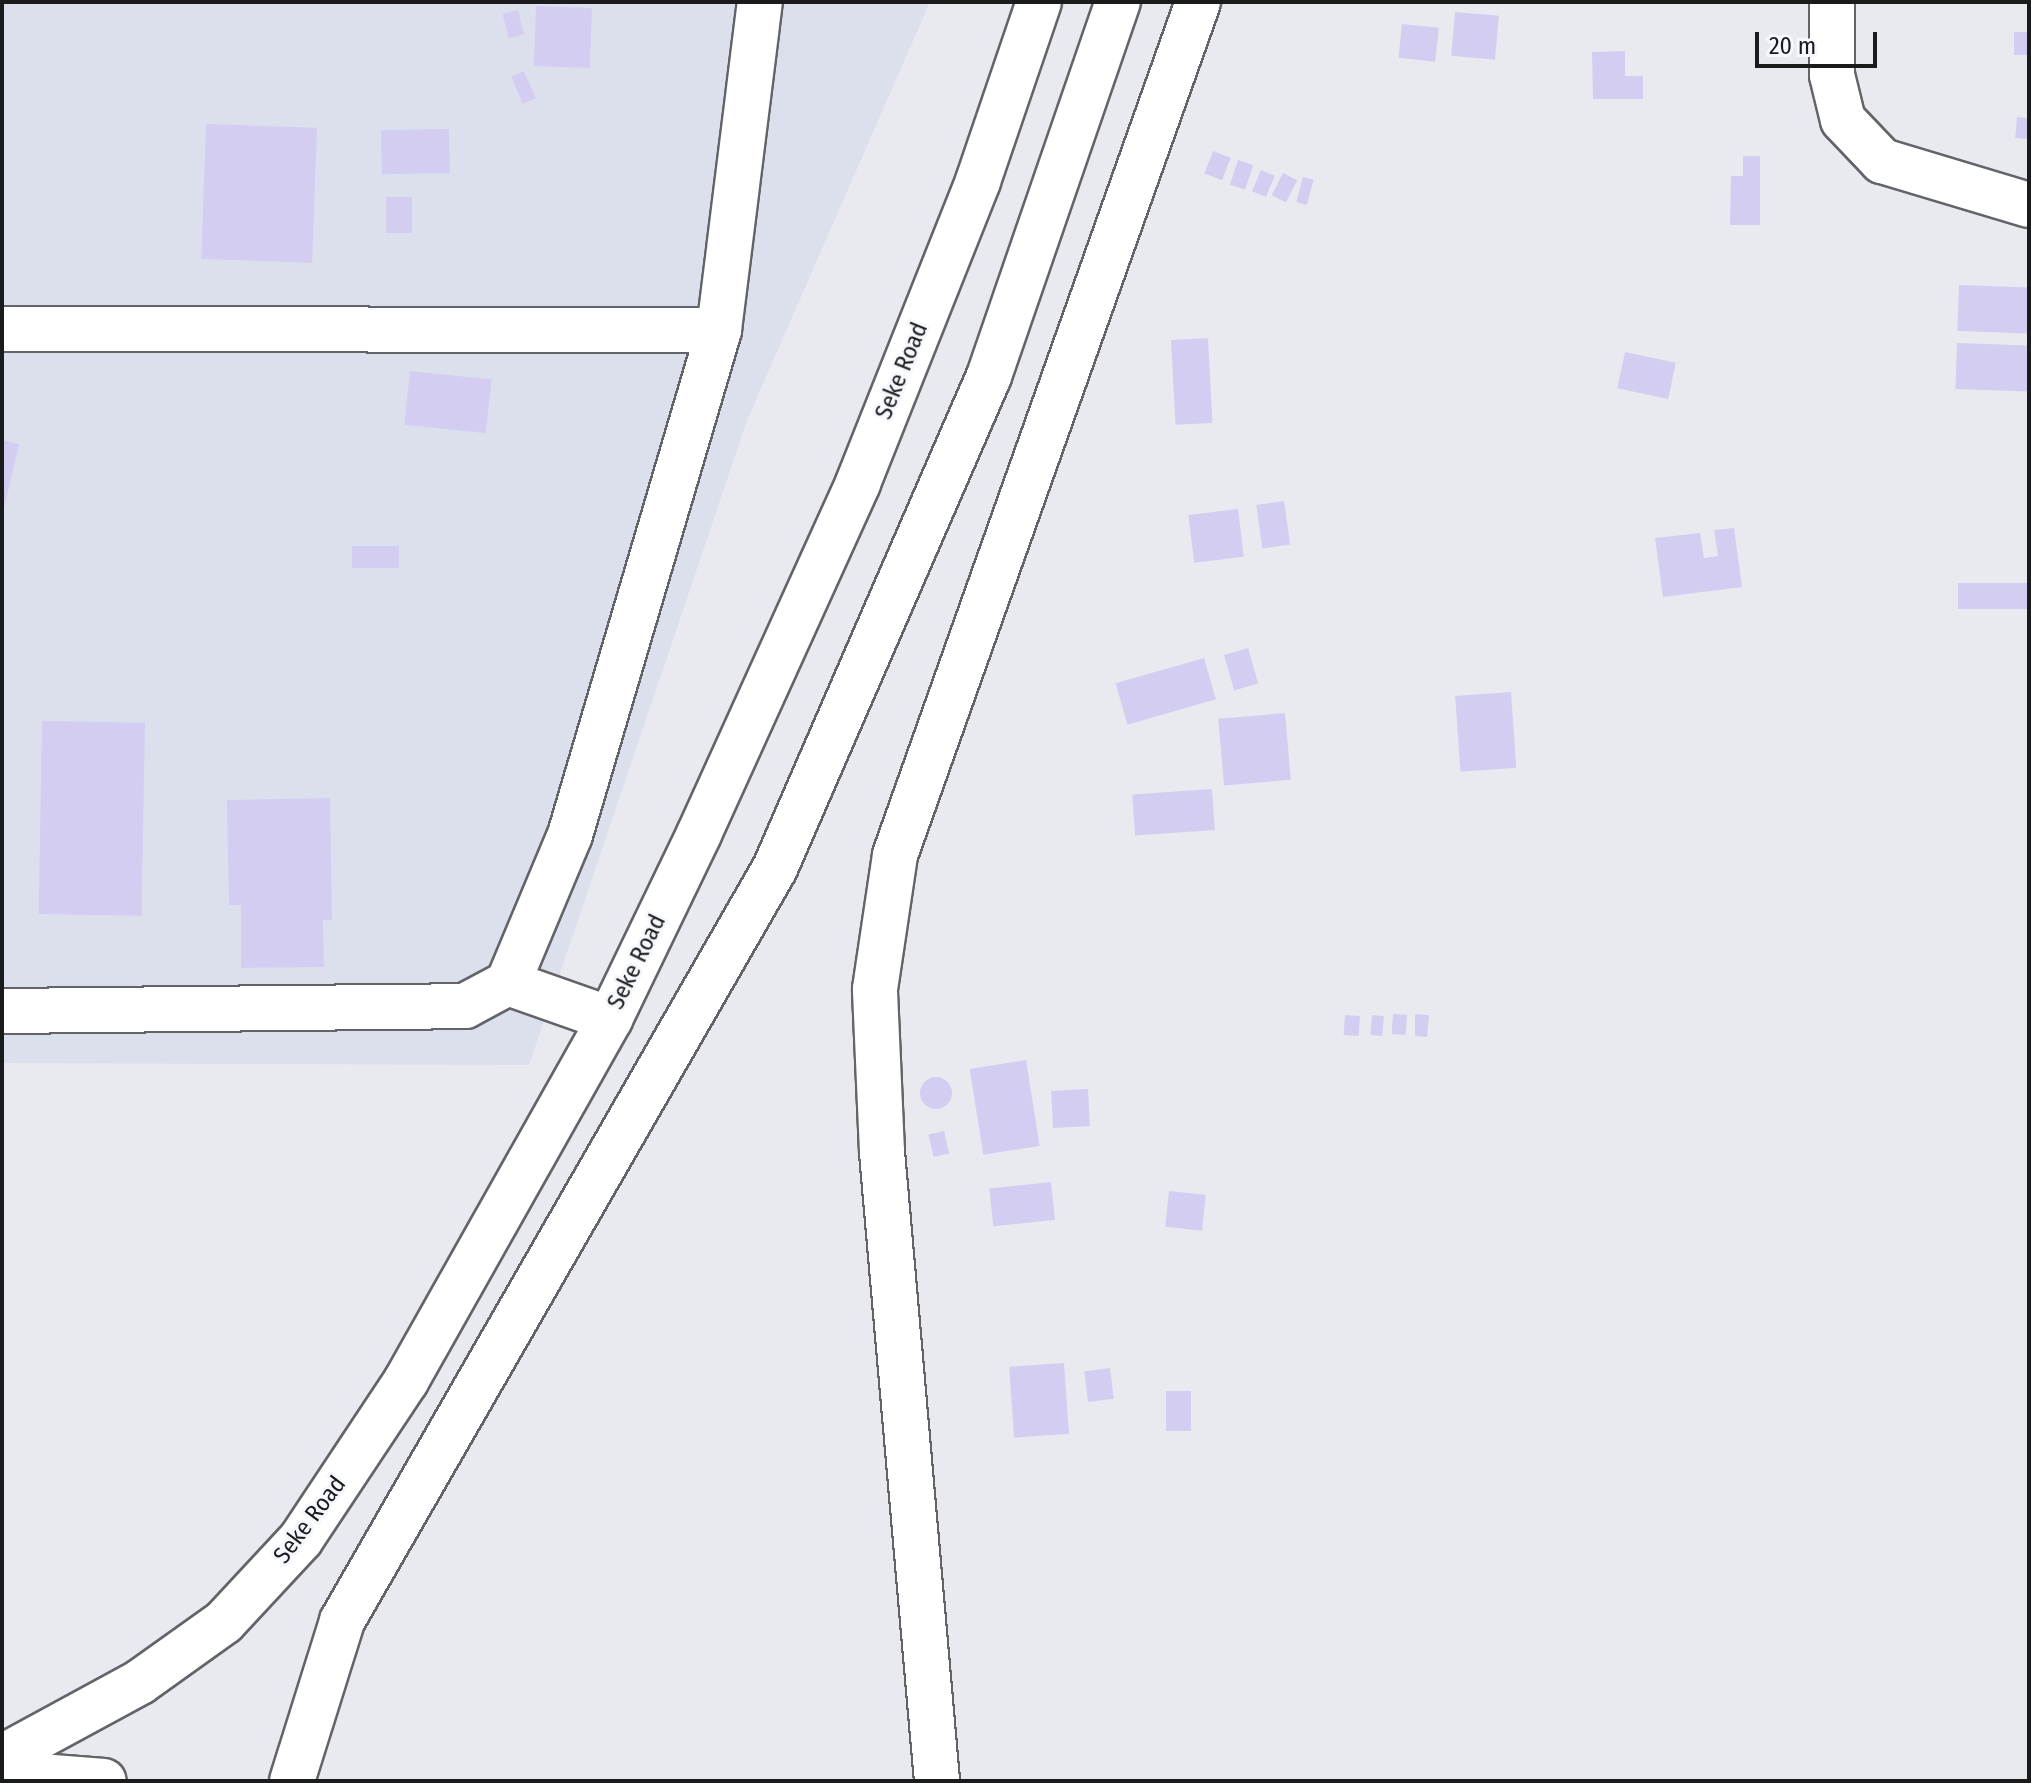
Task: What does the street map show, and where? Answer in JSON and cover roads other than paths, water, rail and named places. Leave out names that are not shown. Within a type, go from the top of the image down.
[{"type":"street","points":[[2,1011],[465,1006],[508,983],[570,835],[719,330],[760,2]]},
{"type":"street","name":"Seke Road","points":[[2,1757],[140,1682],[224,1622],[301,1539],[406,1381],[610,1019],[858,483],[978,181],[1039,2]]},
{"type":"street","points":[[292,1781],[342,1621],[775,868],[989,376],[1118,2]]},
{"type":"street","points":[[937,1781],[882,1152],[875,989],[900,841],[1198,2]]},
{"type":"street","points":[[1832,2],[1832,75],[1843,120],[1882,161],[2029,205]]},
{"type":"street","points":[[2,329],[719,330]]},
{"type":"street","points":[[508,983],[610,1019]]},
{"type":"street","points":[[2,1773],[104,1781]]}]
